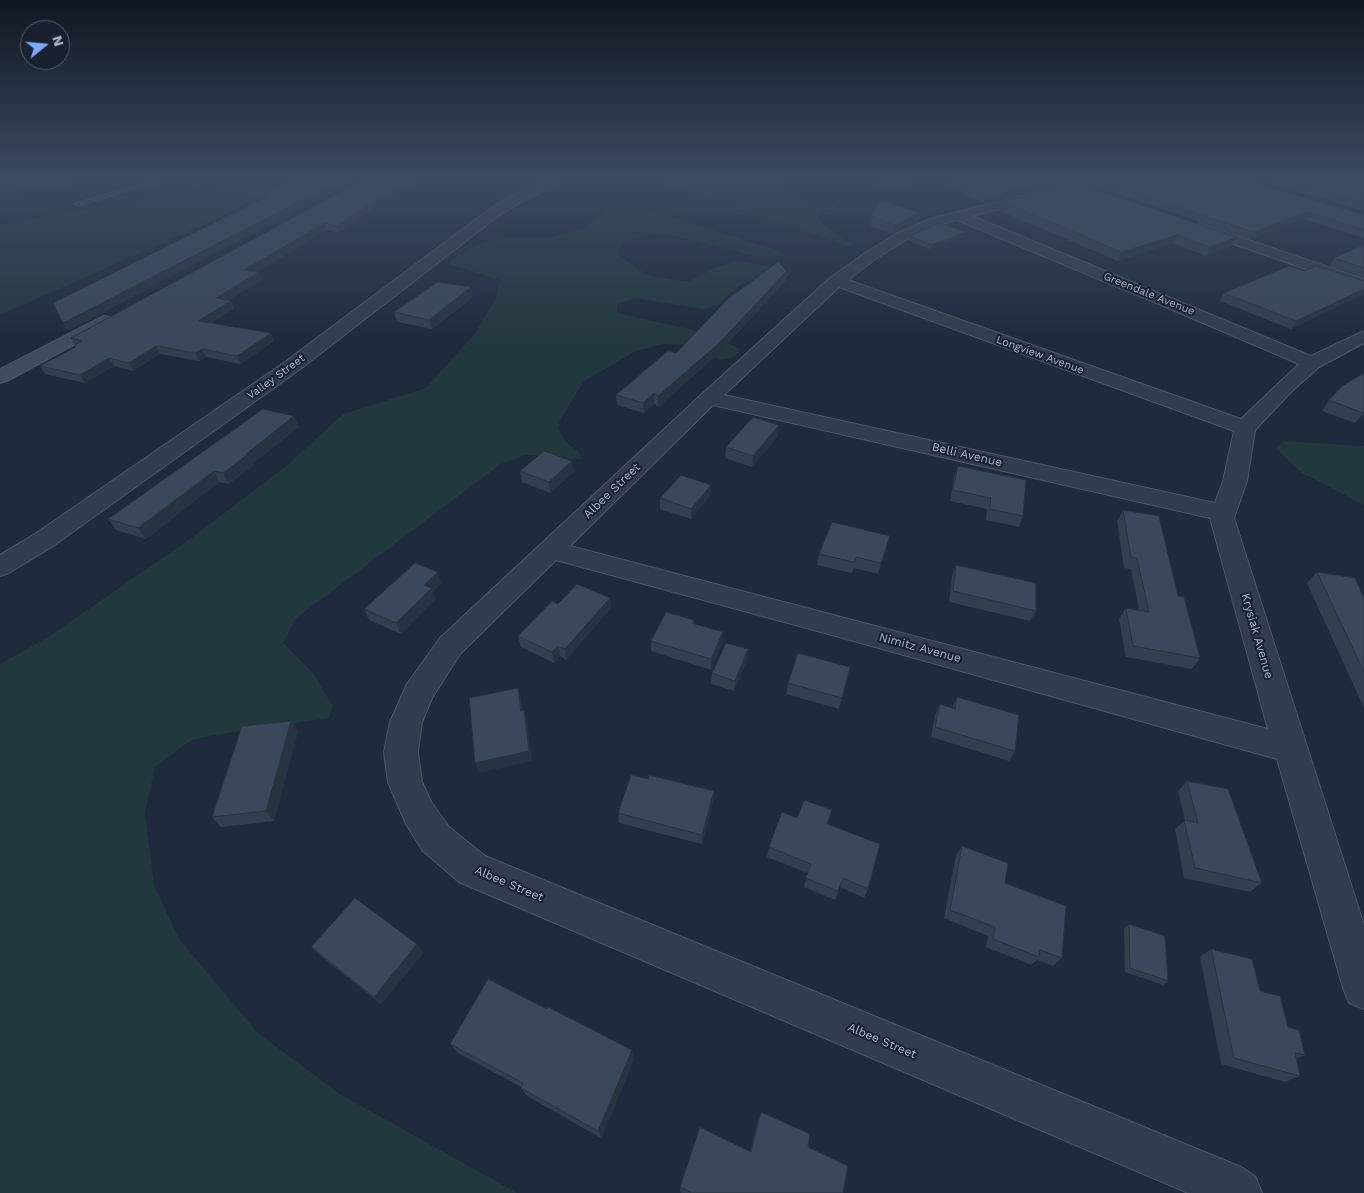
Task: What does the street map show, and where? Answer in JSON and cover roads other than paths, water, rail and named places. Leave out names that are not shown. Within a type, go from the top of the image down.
[{"type":"street","name":"Valley Street","points":[[0,566],[44,540],[285,371],[465,235]]},
{"type":"street","name":"Albee Street","points":[[906,235],[870,256],[836,282],[709,398],[450,646],[418,693],[406,722],[401,752],[405,782],[418,812],[436,839],[472,869],[1224,1184],[1238,1193]]},
{"type":"street","name":"Greendale Avenue","points":[[1005,235],[1312,363]]},
{"type":"street","points":[[1218,235],[1364,284]]},
{"type":"street","name":"Longview Avenue","points":[[836,282],[1245,428]]},
{"type":"street","points":[[0,376],[116,315]]},
{"type":"street","points":[[1245,428],[1285,387],[1312,363],[1364,336]]},
{"type":"street","name":"Belli Avenue","points":[[709,398],[1224,513]]},
{"type":"street","name":"Krysiak Avenue","points":[[1245,428],[1235,481],[1222,518],[1290,749],[1364,988]]},
{"type":"street","name":"Nimitz Avenue","points":[[550,550],[832,624],[1290,749]]}]
